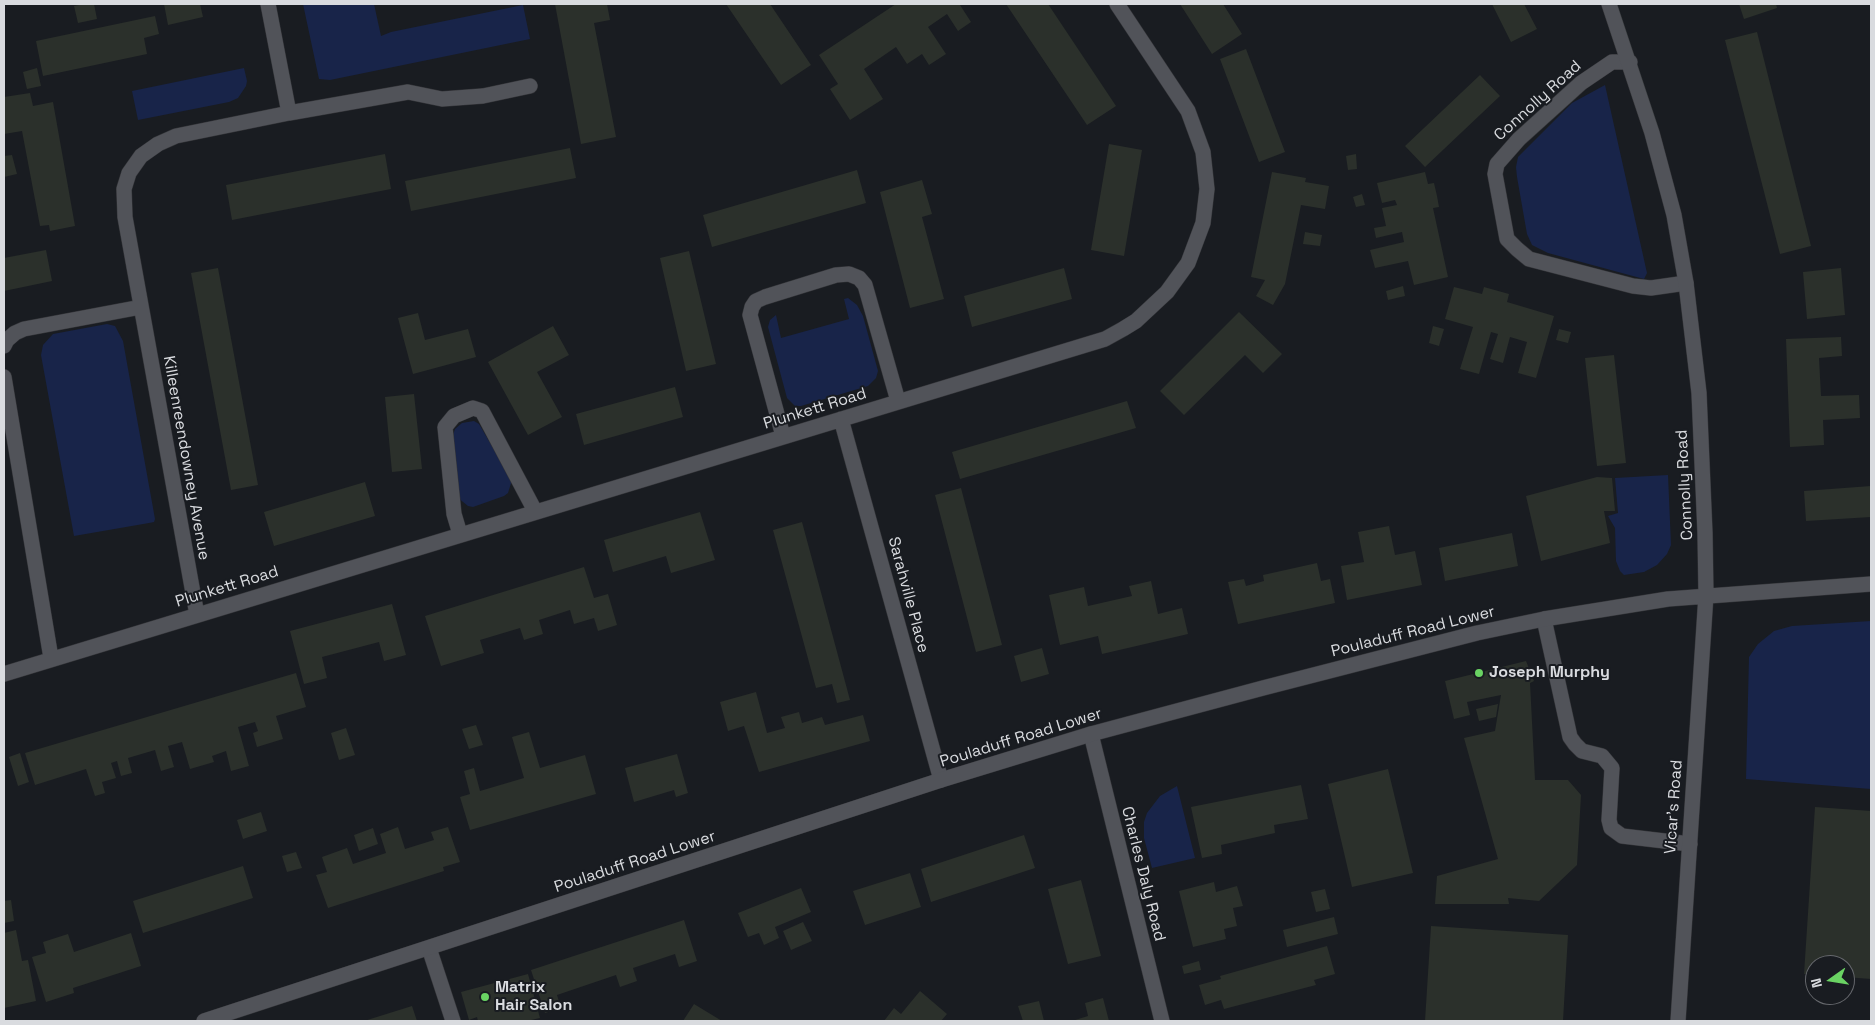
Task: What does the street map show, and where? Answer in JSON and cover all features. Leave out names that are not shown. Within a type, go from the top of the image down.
[{"type":"street","points":[[268,4],[289,113]]},
{"type":"street","name":"Plunkett Road","points":[[4,674],[1105,339],[1136,321],[1167,292],[1179,278],[1188,263],[1203,223],[1207,190],[1203,152],[1188,111],[1117,4]]},
{"type":"street","name":"Connolly Road","points":[[1610,4],[1652,133],[1674,215],[1686,283],[1699,393],[1706,596]]},
{"type":"street","name":"Connolly Road","points":[[1630,62],[1612,62],[1580,83],[1519,139],[1497,164],[1495,174],[1507,238],[1529,259],[1633,286],[1651,288],[1686,283]]},
{"type":"street","name":"Killeenreendowney Avenue","points":[[197,615],[125,217],[124,190],[129,174],[141,156],[158,144],[176,136],[289,113],[408,92],[442,98],[483,96],[530,86]]},
{"type":"street","points":[[783,436],[750,316],[756,301],[792,288],[836,275],[849,274],[859,278],[865,285],[898,401]]},
{"type":"street","points":[[4,346],[7,340],[15,333],[24,329],[140,307]]},
{"type":"street","points":[[4,377],[52,658]]},
{"type":"street","points":[[460,534],[454,514],[445,427],[454,416],[473,408],[482,412],[535,511]]},
{"type":"street","name":"Sarahville Place","points":[[841,419],[941,780]]},
{"type":"street","name":"Pouladuff Road Lower","points":[[204,1021],[941,780],[1091,734],[1477,633],[1544,619],[1668,599],[1871,584]]},
{"type":"street","name":"Vicar's Road","points":[[1678,1021],[1706,596]]},
{"type":"street","points":[[1544,619],[1570,736],[1574,744],[1582,751],[1602,756],[1612,768],[1609,820],[1611,828],[1622,836],[1690,844]]},
{"type":"street","name":"Charles Daly Road","points":[[1091,734],[1162,1021]]},
{"type":"street","points":[[429,948],[453,1021]]},
{"type":"shaded area","points":[[303,4],[374,4],[381,36],[391,32],[523,5],[530,39],[330,80],[319,79]]},
{"type":"shaded area","points":[[244,68],[247,81],[246,86],[238,98],[229,102],[138,120],[132,91]]},
{"type":"shaded area","points":[[1605,85],[1647,273],[1644,279],[1548,253],[1532,245],[1527,234],[1517,177],[1518,157],[1572,103]]},
{"type":"shaded area","points":[[848,298],[857,305],[863,316],[878,371],[876,378],[868,386],[801,406],[795,406],[787,398],[768,327],[770,320],[776,315],[781,338],[849,319],[844,299]]},
{"type":"shaded area","points":[[107,324],[115,326],[123,341],[155,519],[154,522],[74,536],[41,355],[43,345],[53,334]]},
{"type":"shaded area","points":[[474,421],[479,424],[512,480],[508,493],[504,496],[473,507],[468,506],[457,497],[453,435],[455,429],[462,423]]},
{"type":"shaded area","points":[[1668,475],[1671,545],[1667,554],[1657,565],[1644,572],[1624,575],[1616,561],[1615,528],[1608,516],[1618,513],[1615,478]]},
{"type":"shaded area","points":[[1871,621],[1871,789],[1746,779],[1749,657],[1758,644],[1774,631],[1792,626]]},
{"type":"shaded area","points":[[1177,786],[1195,858],[1152,868],[1144,838],[1144,822],[1147,813],[1160,796]]},
{"type":"building","points":[[94,4],[97,19],[78,23],[74,6]]},
{"type":"building","points":[[164,4],[200,4],[203,17],[168,25]]},
{"type":"building","points":[[555,4],[607,4],[610,20],[594,23],[616,137],[581,144]]},
{"type":"building","points":[[726,4],[770,4],[811,65],[781,85]]},
{"type":"building","points":[[896,4],[962,4],[960,5],[971,22],[958,31],[947,14],[928,27],[946,54],[929,65],[922,54],[907,64],[896,47],[864,69],[883,99],[850,120],[830,89],[838,84],[819,55]]},
{"type":"building","points":[[1006,4],[1048,4],[1116,106],[1087,125]]},
{"type":"building","points":[[1180,4],[1223,4],[1242,34],[1212,54]]},
{"type":"building","points":[[1492,4],[1524,4],[1537,29],[1511,42]]},
{"type":"building","points":[[1739,4],[1776,4],[1777,8],[1744,19]]},
{"type":"building","points":[[155,16],[159,34],[144,38],[147,54],[43,76],[36,41]]},
{"type":"building","points":[[1757,32],[1811,246],[1780,254],[1725,40]]},
{"type":"building","points":[[1246,49],[1285,152],[1259,162],[1220,59]]},
{"type":"building","points":[[37,68],[41,86],[27,89],[23,72]]},
{"type":"building","points":[[1480,75],[1500,96],[1425,167],[1405,146]]},
{"type":"building","points":[[30,93],[33,106],[53,102],[75,226],[50,231],[49,225],[40,226],[22,131],[4,134],[4,97]]},
{"type":"building","points":[[1109,144],[1142,150],[1124,256],[1091,250]]},
{"type":"building","points":[[570,148],[576,178],[411,211],[405,181]]},
{"type":"building","points":[[385,154],[391,189],[232,220],[226,185]]},
{"type":"building","points":[[1356,154],[1357,169],[1348,170],[1346,156]]},
{"type":"building","points":[[12,155],[17,174],[4,177],[4,156]]},
{"type":"building","points":[[857,170],[866,203],[712,247],[703,215]]},
{"type":"building","points":[[1272,172],[1306,178],[1305,182],[1329,186],[1325,209],[1301,205],[1285,284],[1273,305],[1256,296],[1265,280],[1251,277]]},
{"type":"building","points":[[1425,172],[1428,184],[1434,183],[1437,196],[1439,207],[1433,208],[1448,277],[1414,285],[1408,261],[1375,268],[1370,250],[1404,242],[1402,232],[1376,238],[1374,228],[1386,226],[1382,208],[1397,205],[1395,200],[1382,203],[1377,183]]},
{"type":"building","points":[[922,180],[932,214],[922,217],[944,299],[910,308],[880,192]]},
{"type":"building","points":[[1362,194],[1365,205],[1356,207],[1353,197]]},
{"type":"building","points":[[1305,232],[1322,235],[1320,246],[1303,244]]},
{"type":"building","points":[[46,250],[52,281],[4,291],[4,258]]},
{"type":"building","points":[[689,251],[716,364],[686,371],[660,258]]},
{"type":"building","points":[[218,268],[258,485],[231,490],[191,273]]},
{"type":"building","points":[[1064,268],[1072,299],[972,327],[964,296]]},
{"type":"building","points":[[1841,268],[1845,315],[1807,319],[1803,272]]},
{"type":"building","points":[[1403,286],[1405,296],[1388,300],[1386,291]]},
{"type":"building","points":[[1454,287],[1482,294],[1484,287],[1509,294],[1507,302],[1554,316],[1536,378],[1518,373],[1527,342],[1510,337],[1503,363],[1490,359],[1498,334],[1491,332],[1479,374],[1460,369],[1473,327],[1445,319]]},
{"type":"building","points":[[1239,312],[1282,354],[1263,373],[1245,355],[1184,415],[1160,391]]},
{"type":"building","points":[[418,313],[425,340],[468,329],[476,357],[413,374],[398,318]]},
{"type":"building","points":[[553,326],[569,355],[537,372],[562,417],[528,435],[488,362]]},
{"type":"building","points":[[1433,326],[1444,329],[1439,346],[1429,343]]},
{"type":"building","points":[[1559,329],[1571,332],[1568,343],[1556,340]]},
{"type":"building","points":[[1841,337],[1842,356],[1819,358],[1821,396],[1859,395],[1860,418],[1823,420],[1824,445],[1790,447],[1786,339]]},
{"type":"building","points":[[1614,355],[1626,463],[1597,466],[1585,358]]},
{"type":"building","points":[[675,387],[683,417],[584,445],[576,414]]},
{"type":"building","points":[[414,394],[422,469],[392,472],[385,397]]},
{"type":"building","points":[[1127,401],[1136,428],[960,479],[952,452]]},
{"type":"building","points":[[1597,477],[1612,478],[1615,511],[1604,511],[1610,543],[1541,561],[1526,496]]},
{"type":"building","points":[[365,482],[375,516],[274,546],[264,512]]},
{"type":"building","points":[[1871,486],[1871,517],[1806,521],[1804,491]]},
{"type":"building","points":[[961,488],[1002,645],[976,652],[935,495]]},
{"type":"building","points":[[700,512],[715,560],[671,573],[666,556],[613,572],[604,540]]},
{"type":"building","points":[[802,522],[850,700],[837,703],[832,684],[816,688],[773,530]]},
{"type":"building","points":[[1389,526],[1395,555],[1415,551],[1422,585],[1347,600],[1341,566],[1364,562],[1358,532]]},
{"type":"building","points":[[1512,533],[1518,566],[1445,581],[1439,548]]},
{"type":"building","points":[[1317,563],[1321,581],[1330,579],[1335,603],[1238,624],[1228,582],[1244,579],[1246,586],[1264,581],[1263,575]]},
{"type":"building","points":[[584,567],[594,598],[608,594],[617,625],[598,631],[594,618],[574,624],[570,610],[539,620],[543,634],[524,640],[520,628],[480,640],[484,653],[441,666],[425,616]]},
{"type":"building","points":[[1151,581],[1158,614],[1182,608],[1188,634],[1102,654],[1098,636],[1060,645],[1049,595],[1084,587],[1088,606],[1132,596],[1129,586]]},
{"type":"building","points":[[392,604],[406,655],[384,661],[379,642],[322,657],[327,678],[304,684],[290,631]]},
{"type":"building","points":[[1042,648],[1049,674],[1021,682],[1014,656]]},
{"type":"building","points":[[1526,661],[1534,681],[1530,683],[1535,780],[1568,780],[1581,795],[1577,865],[1539,901],[1508,898],[1509,904],[1435,904],[1437,876],[1498,859],[1464,738],[1495,731],[1501,695],[1467,702],[1470,715],[1454,719],[1445,681]]},
{"type":"building","points":[[296,673],[306,707],[276,716],[283,739],[257,747],[253,733],[258,731],[255,722],[238,727],[249,766],[231,771],[226,751],[212,756],[214,762],[190,769],[182,742],[168,746],[174,767],[161,771],[155,750],[128,758],[132,773],[121,776],[117,761],[111,763],[116,778],[102,782],[105,793],[95,796],[86,769],[35,785],[25,753]]},
{"type":"building","points":[[756,692],[767,733],[785,728],[781,717],[799,712],[802,723],[822,717],[825,725],[863,715],[870,741],[759,772],[744,726],[728,731],[720,702]]},
{"type":"building","points":[[1498,704],[1496,717],[1479,721],[1476,709]]},
{"type":"building","points":[[476,725],[483,745],[469,749],[462,729]]},
{"type":"building","points":[[346,728],[355,755],[339,760],[331,733]]},
{"type":"building","points":[[529,732],[540,768],[585,755],[596,794],[470,830],[460,797],[470,794],[464,771],[474,768],[480,791],[524,778],[512,737]]},
{"type":"building","points":[[20,753],[29,782],[18,786],[9,757]]},
{"type":"building","points":[[677,754],[688,793],[676,797],[674,790],[634,802],[625,768]]},
{"type":"building","points":[[1388,769],[1413,873],[1352,887],[1328,784]]},
{"type":"building","points":[[1301,785],[1308,819],[1274,825],[1275,833],[1221,845],[1222,854],[1202,858],[1191,807]]},
{"type":"building","points":[[1815,807],[1871,811],[1871,979],[1855,978],[1855,955],[1805,955]]},
{"type":"building","points":[[261,812],[267,831],[243,839],[237,820]]},
{"type":"building","points":[[398,827],[405,849],[434,840],[431,832],[448,827],[460,862],[443,867],[444,871],[328,908],[316,875],[327,872],[322,857],[347,848],[353,864],[386,853],[380,834]]},
{"type":"building","points":[[373,828],[378,844],[359,851],[354,835]]},
{"type":"building","points":[[1024,835],[1035,868],[931,902],[921,869]]},
{"type":"building","points":[[296,852],[302,868],[287,872],[282,856]]},
{"type":"building","points":[[243,866],[253,898],[143,933],[133,901]]},
{"type":"building","points":[[910,873],[921,907],[865,925],[853,891]]},
{"type":"building","points":[[1081,880],[1101,956],[1068,964],[1048,889]]},
{"type":"building","points":[[1214,882],[1216,892],[1237,886],[1243,906],[1233,908],[1237,926],[1224,929],[1226,939],[1193,947],[1179,891]]},
{"type":"building","points":[[801,888],[811,912],[775,927],[779,938],[764,945],[759,933],[748,937],[738,913]]},
{"type":"building","points":[[1325,889],[1330,909],[1316,912],[1311,892]]},
{"type":"building","points":[[11,900],[14,921],[4,923],[4,901]]},
{"type":"building","points":[[1334,917],[1338,934],[1287,947],[1283,930]]},
{"type":"building","points":[[684,920],[697,961],[679,967],[675,954],[633,968],[637,981],[620,987],[616,975],[557,995],[561,1008],[545,1013],[531,970]]},
{"type":"building","points":[[803,922],[812,941],[791,950],[783,931]]},
{"type":"building","points":[[1431,926],[1568,935],[1563,1021],[1425,1021]]},
{"type":"building","points":[[16,930],[22,961],[28,960],[36,1001],[4,1008],[4,933]]},
{"type":"building","points":[[131,933],[141,966],[73,988],[74,993],[46,1002],[32,957],[46,953],[43,942],[68,934],[74,952]]},
{"type":"building","points":[[1327,946],[1335,974],[1314,980],[1316,985],[1224,1009],[1221,1000],[1205,1005],[1199,985],[1221,979],[1220,976]]},
{"type":"building","points":[[1199,961],[1201,970],[1184,974],[1182,966]]},
{"type":"building","points":[[528,974],[540,1018],[527,1021],[478,1021],[477,1017],[469,1020],[461,992]]},
{"type":"building","points":[[920,991],[947,1014],[941,1021],[884,1021],[894,1008],[901,1014]]},
{"type":"building","points":[[1103,998],[1109,1021],[1072,1021],[1088,1016],[1085,1003]]},
{"type":"building","points":[[1039,1001],[1044,1021],[1023,1021],[1018,1006]]},
{"type":"building","points":[[694,1004],[722,1021],[683,1021]]},
{"type":"building","points":[[412,1006],[417,1021],[364,1021]]},
{"type":"place","name":"Joseph Murphy","points":[[1479,673]]},
{"type":"place","name":"Matrix Hair Salon","points":[[485,997]]}]
